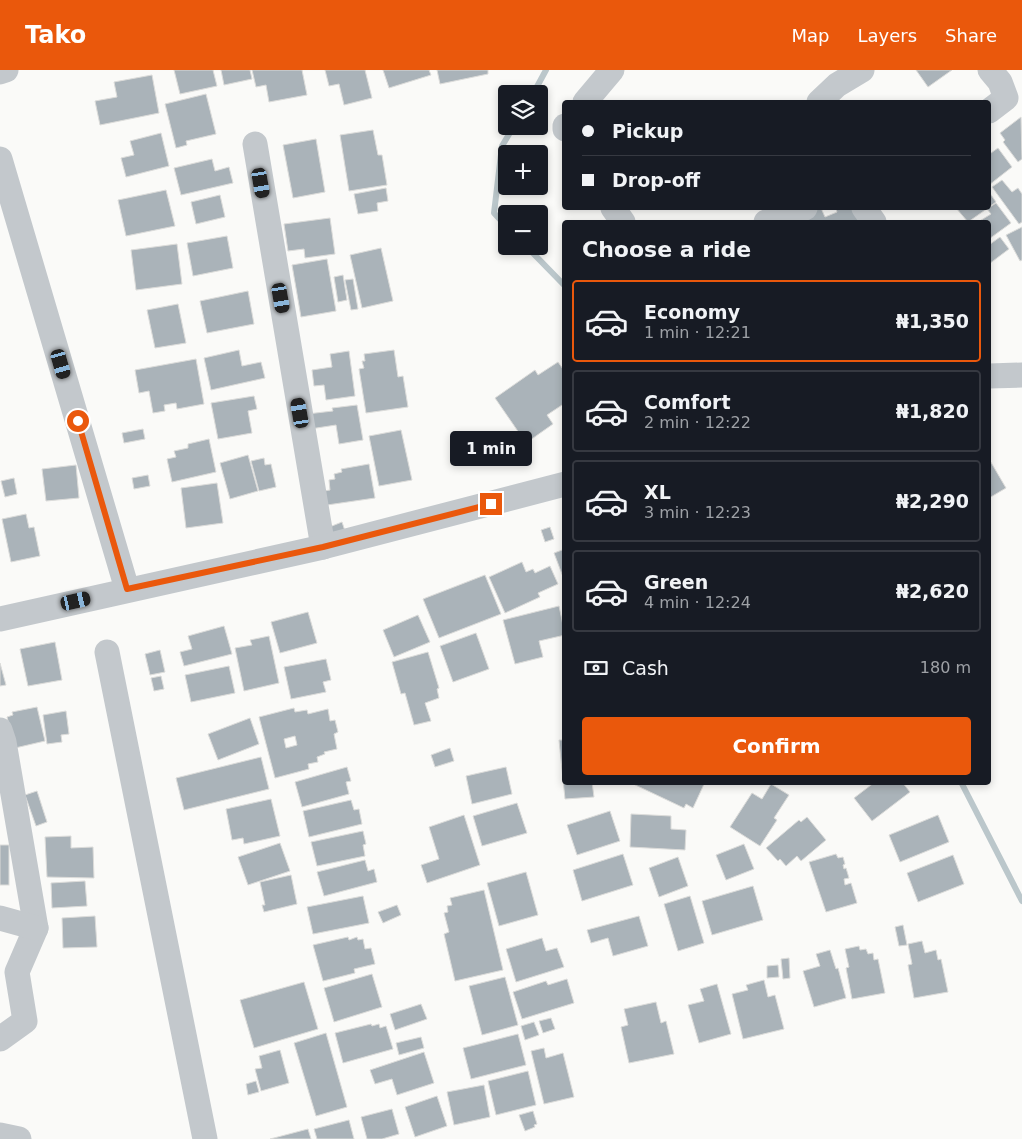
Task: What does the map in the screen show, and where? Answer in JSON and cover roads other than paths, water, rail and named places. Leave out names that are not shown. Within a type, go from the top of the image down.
[{"type":"street","points":[[0,72],[6,70]]},
{"type":"street","points":[[587,100],[612,70]]},
{"type":"street","points":[[821,100],[837,84],[862,70]]},
{"type":"street","points":[[990,70],[1000,82],[1006,98],[991,109]]},
{"type":"street","points":[[255,144],[323,547]]},
{"type":"street","points":[[0,158],[127,589]]},
{"type":"street","points":[[771,220],[799,210]]},
{"type":"street","points":[[991,376],[1022,376]]},
{"type":"street","points":[[0,619],[127,589],[323,547],[562,485]]},
{"type":"street","points":[[107,652],[204,1139]]},
{"type":"street","points":[[0,730],[4,742],[36,928],[17,972],[25,1021],[0,1039]]},
{"type":"street","points":[[0,918],[36,928]]},
{"type":"street","points":[[0,1135],[19,1139]]},
{"type":"waterway","points":[[538,85],[546,70]]},
{"type":"waterway","points":[[498,217],[494,213],[502,146],[509,135]]},
{"type":"waterway","points":[[535,255],[562,283]]},
{"type":"waterway","points":[[963,785],[1022,901]]}]
